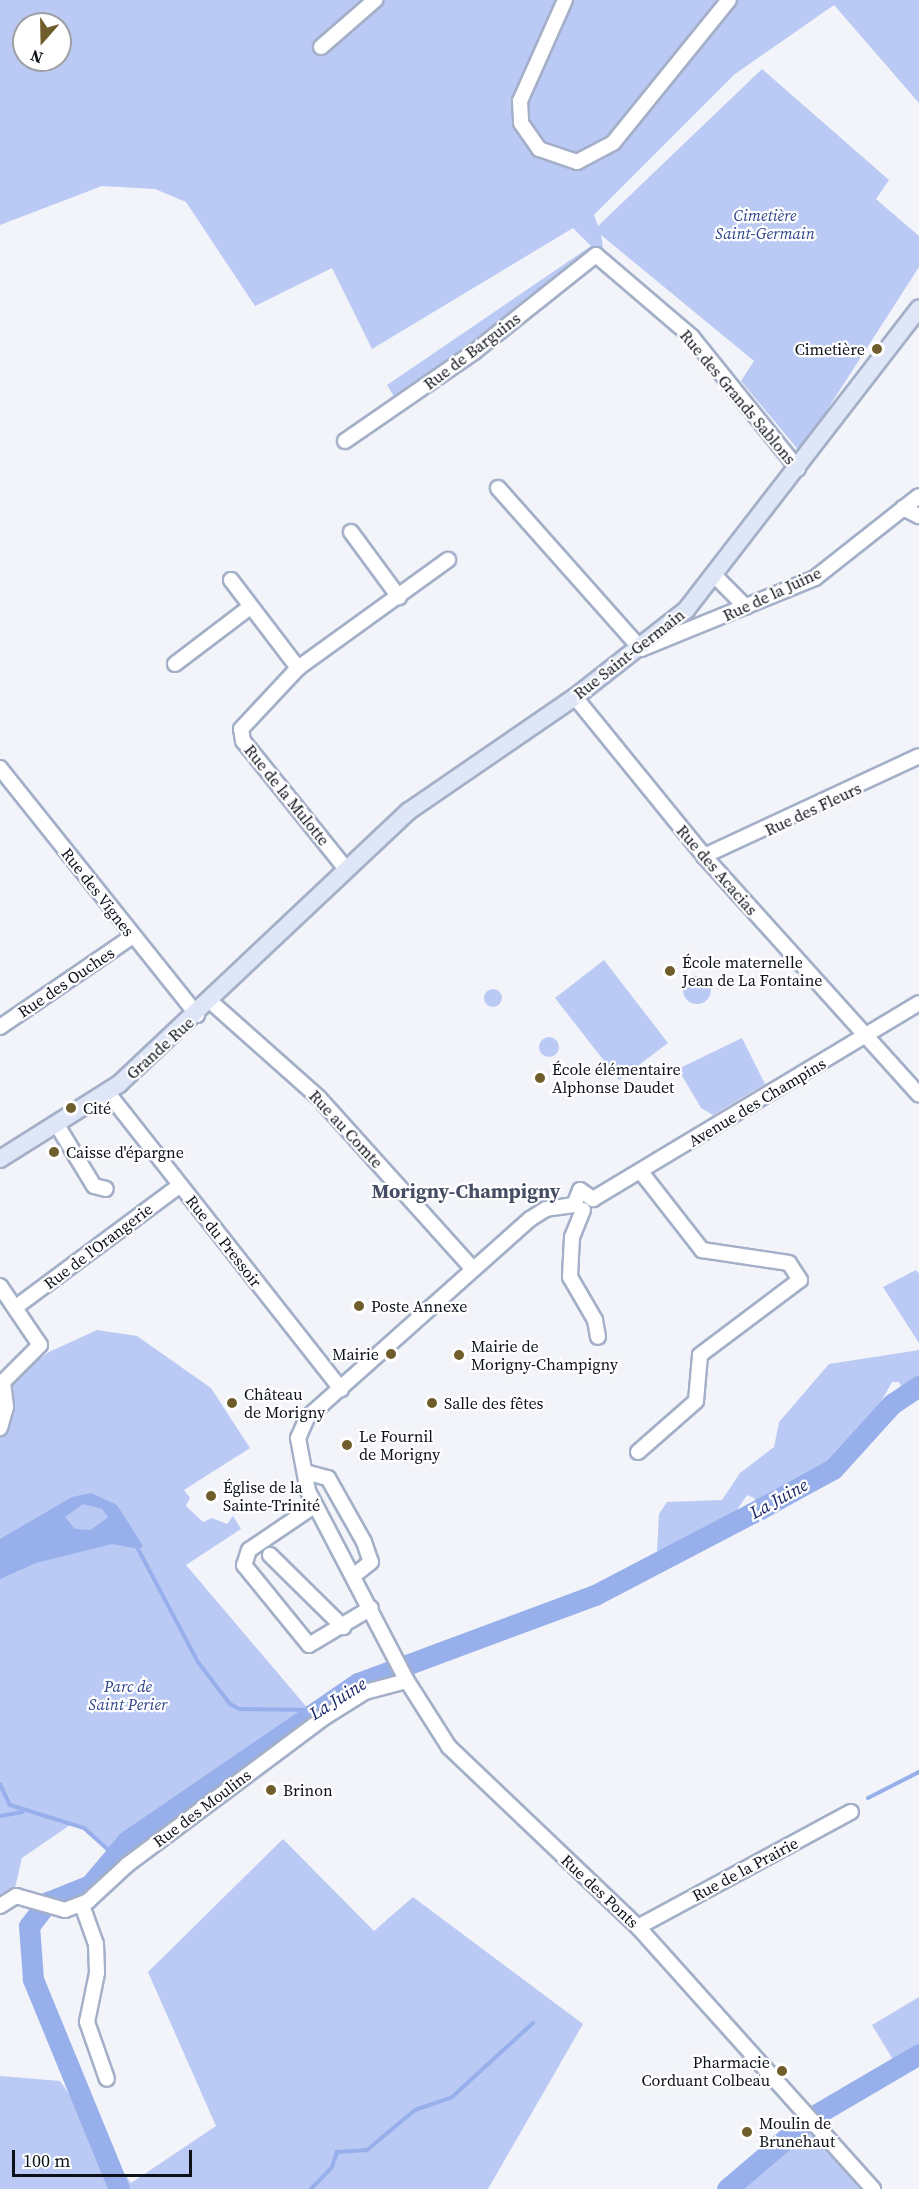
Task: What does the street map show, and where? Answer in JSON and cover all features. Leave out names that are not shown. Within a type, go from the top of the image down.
[{"type":"main road","name":"Rue Saint-Germain","points":[[302,913],[409,811],[575,698],[641,649],[716,577],[919,308]]},
{"type":"main road","name":"Grande Rue","points":[[0,1159],[108,1094],[211,1002],[302,913]]},
{"type":"street","points":[[321,47],[375,0]]},
{"type":"street","points":[[565,0],[520,101],[521,123],[539,149],[577,162],[613,143],[729,0]]},
{"type":"street","name":"Rue de Barguins","points":[[345,441],[474,352],[597,255]]},
{"type":"street","name":"Rue des Grands Sablons","points":[[597,255],[692,337],[798,469]]},
{"type":"street","points":[[498,488],[641,649]]},
{"type":"street","name":"Rue de la Juine","points":[[641,649],[815,578],[919,495]]},
{"type":"street","points":[[903,508],[919,516]]},
{"type":"street","points":[[351,532],[399,597]]},
{"type":"street","name":"Rue de la Mulotte","points":[[346,869],[243,741],[245,720],[278,695],[298,668],[448,560]]},
{"type":"street","points":[[716,577],[747,607]]},
{"type":"street","points":[[231,580],[250,608],[298,668]]},
{"type":"street","points":[[175,664],[250,608]]},
{"type":"street","name":"Rue des Acacias","points":[[575,698],[704,856],[869,1034],[919,1095]]},
{"type":"street","name":"Rue des Fleurs","points":[[704,856],[919,756]]},
{"type":"street","name":"Rue des Vignes","points":[[0,768],[197,1015]]},
{"type":"street","name":"Rue des Ouches","points":[[0,1027],[133,936]]},
{"type":"street","name":"Rue au Comte","points":[[211,1002],[319,1098],[471,1267]]},
{"type":"street","name":"Avenue des Champins","points":[[579,1207],[580,1190],[593,1199],[919,1004]]},
{"type":"street","name":"Rue du Pressoir","points":[[108,1094],[340,1389]]},
{"type":"street","points":[[57,1125],[94,1186],[106,1189]]},
{"type":"street","points":[[638,1452],[696,1401],[700,1355],[800,1280],[789,1263],[702,1250],[641,1172]]},
{"type":"street","name":"Rue de l'Orangerie","points":[[16,1307],[180,1185]]},
{"type":"street","points":[[340,1389],[460,1285],[471,1267],[546,1209],[579,1207],[572,1237],[570,1277],[596,1320],[598,1337]]},
{"type":"street","points":[[0,1286],[40,1345],[3,1382],[5,1417],[0,1428]]},
{"type":"street","name":"Rue des Ponts","points":[[340,1389],[307,1418],[298,1438],[314,1506],[371,1608],[406,1678],[449,1747],[638,1927],[873,2189]]},
{"type":"street","points":[[305,1472],[328,1478],[364,1542],[371,1562],[352,1576]]},
{"type":"street","points":[[314,1506],[249,1551],[244,1564],[304,1642],[317,1645],[371,1608]]},
{"type":"street","points":[[270,1555],[343,1627]]},
{"type":"street","name":"Rue des Moulins","points":[[82,1905],[127,1864],[325,1717],[365,1692],[406,1678]]},
{"type":"street","name":"Rue de la Prairie","points":[[638,1927],[851,1812]]},
{"type":"street","points":[[0,1906],[16,1896],[46,1906],[82,1905],[96,1944],[97,1973],[87,2022],[107,2079]]},
{"type":"green space","name":"Cimetière Saint-Germain","points":[[0,0],[919,0],[919,103],[834,5],[735,74],[594,215],[598,226],[762,69],[889,180],[876,199],[919,236],[919,267],[800,452],[741,381],[754,361],[601,235],[603,246],[395,398],[387,385],[591,246],[573,228],[372,349],[332,268],[255,306],[186,202],[155,189],[102,186],[0,225]]},
{"type":"green space","points":[[604,960],[668,1043],[619,1080],[555,998]]},
{"type":"green space","points":[[697,976],[707,980],[711,990],[707,1000],[697,1004],[687,1000],[683,990],[687,980]]},
{"type":"green space","points":[[493,989],[499,992],[502,998],[499,1004],[493,1007],[487,1004],[484,998],[487,992]]},
{"type":"green space","points":[[549,1037],[556,1040],[559,1047],[556,1054],[549,1057],[542,1054],[539,1047],[542,1040]]},
{"type":"green space","points":[[742,1038],[765,1084],[713,1115],[701,1108],[678,1069]]},
{"type":"green space","points":[[916,1270],[919,1274],[919,1343],[883,1287]]},
{"type":"green space","name":"Parc de Saint Perier","points":[[97,1330],[137,1336],[211,1388],[250,1448],[184,1490],[190,1498],[186,1506],[203,1522],[212,1518],[227,1524],[233,1516],[241,1529],[186,1565],[315,1717],[135,1849],[112,1853],[92,1833],[73,1823],[22,1858],[15,1888],[0,1895],[0,1437],[8,1421],[9,1380],[49,1352]]},
{"type":"green space","points":[[919,1350],[919,1394],[907,1398],[899,1382],[892,1382],[845,1466],[819,1488],[764,1520],[754,1498],[747,1495],[718,1538],[657,1551],[659,1514],[667,1502],[722,1500],[740,1473],[774,1447],[779,1422],[829,1364]]},
{"type":"green space","points":[[283,1839],[374,1931],[413,1897],[583,2024],[488,2189],[0,2189],[0,2076],[60,2081],[131,2183],[216,2126],[148,1972]]},
{"type":"green space","points":[[919,1997],[919,2061],[901,2073],[872,2025]]},
{"type":"green space","points":[[810,2131],[861,2189],[733,2189]]},
{"type":"shaded area","points":[[91,1493],[117,1505],[143,1546],[139,1549],[112,1544],[36,1563],[0,1579],[0,1539],[72,1497]],"holes":[[[83,1504],[102,1509],[108,1517],[91,1530],[75,1529],[65,1517]]]},
{"type":"waterway","name":"La Juine","points":[[119,2189],[33,1979],[29,1926],[48,1902],[90,1885],[127,1841],[358,1683],[595,1595],[752,1513],[833,1469],[892,1404],[919,1386]]},
{"type":"waterway","points":[[137,1547],[198,1662],[230,1704],[239,1709],[317,1710]]},
{"type":"waterway","points":[[868,1798],[919,1772]]},
{"type":"waterway","points":[[0,1784],[10,1805],[84,1828],[112,1853]]},
{"type":"waterway","points":[[0,1816],[23,1812]]},
{"type":"waterway","points":[[311,2189],[332,2167],[337,2152],[367,2150],[415,2110],[452,2097],[533,2023]]},
{"type":"waterway","points":[[727,2189],[810,2118],[919,2054]]},
{"type":"place","name":"Cimetière","points":[[877,349]]},
{"type":"place","name":"École maternelle Jean de La Fontaine","points":[[670,971]]},
{"type":"place","name":"École élémentaire Alphonse Daudet","points":[[540,1078]]},
{"type":"place","name":"Cité","points":[[71,1108]]},
{"type":"place","name":"Caisse d'épargne","points":[[54,1152]]},
{"type":"place","name":"Poste Annexe","points":[[359,1306]]},
{"type":"place","name":"Mairie","points":[[391,1354]]},
{"type":"place","name":"Mairie de Morigny-Champigny","points":[[459,1355]]},
{"type":"place","name":"Château de Morigny","points":[[232,1403]]},
{"type":"place","name":"Salle des fêtes","points":[[432,1403]]},
{"type":"place","name":"Le Fournil de Morigny","points":[[347,1445]]},
{"type":"place","name":"Église de la Sainte-Trinité","points":[[211,1496]]},
{"type":"place","name":"Brinon","points":[[271,1790]]},
{"type":"place","name":"Pharmacie Corduant Colbeau","points":[[782,2071]]},
{"type":"place","name":"Moulin de Brunehaut","points":[[747,2132]]},
{"type":"district","name":"Morigny-Champigny","points":[[466,1191]]}]
